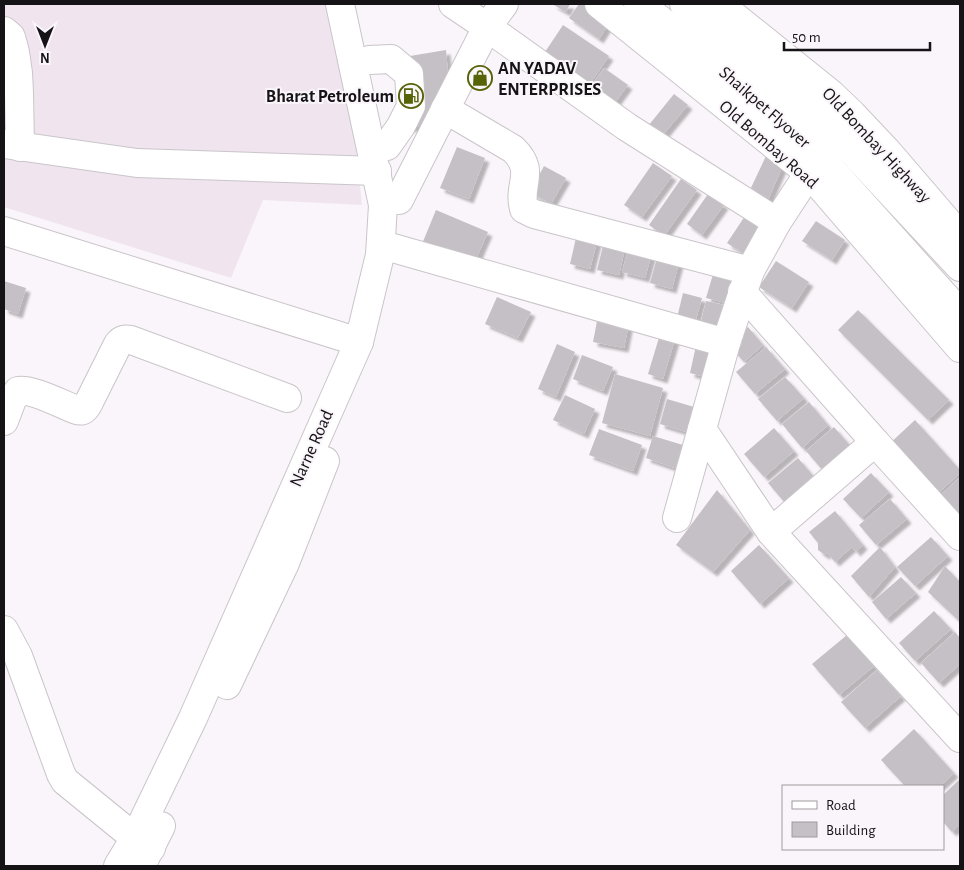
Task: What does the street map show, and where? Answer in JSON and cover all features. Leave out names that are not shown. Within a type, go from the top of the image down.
[{"type":"main road","name":"Narne Road","points":[[142,851],[197,709],[359,342],[380,256],[383,204],[340,4]]},
{"type":"main road","name":"Narne Road","points":[[118,866],[142,851],[285,563],[372,346],[385,296],[399,200],[394,136],[380,60],[358,4]]},
{"type":"main road","points":[[453,4],[487,26],[627,127],[777,222]]},
{"type":"main road","points":[[399,200],[487,26],[504,4]]},
{"type":"main road","name":"Old Bombay Road","points":[[600,4],[809,173],[960,348]]},
{"type":"main road","name":"Shaikpet Flyover","points":[[638,4],[795,129],[960,313]]},
{"type":"main road","name":"Shaikpet Flyover","points":[[684,4],[823,120],[960,267]]},
{"type":"main road","name":"Old Bombay Highway","points":[[719,4],[838,100],[886,150],[960,236]]},
{"type":"main road","points":[[4,30],[11,37],[15,52],[11,82],[12,146],[137,163],[377,171]]},
{"type":"main road","points":[[380,60],[421,62],[425,91],[419,114],[394,136]]},
{"type":"main road","points":[[445,109],[513,149],[521,157],[525,165],[522,202],[524,209],[534,214],[746,282],[876,442],[960,536]]},
{"type":"main road","points":[[677,518],[726,343],[746,282],[777,222],[809,173]]},
{"type":"main road","points":[[4,231],[359,342]]},
{"type":"main road","points":[[393,248],[726,343]]},
{"type":"main road","points":[[4,421],[12,400],[18,391],[21,390],[30,391],[77,410],[84,410],[118,344],[125,339],[288,398]]},
{"type":"main road","points":[[702,429],[771,532],[960,738]]},
{"type":"main road","points":[[771,532],[876,442]]},
{"type":"main road","points":[[4,630],[18,656],[61,774],[66,781],[142,851]]},
{"type":"shaded area","points":[[4,4],[335,4],[345,44],[362,205],[263,200],[231,278],[4,207]]},
{"type":"building","points":[[552,4],[570,4],[566,12]]},
{"type":"building","points":[[579,4],[586,4],[611,20],[599,39],[569,18]]},
{"type":"building","points":[[563,25],[609,56],[584,92],[539,61]]},
{"type":"building","points":[[446,50],[450,98],[438,122],[409,128],[398,58]]},
{"type":"building","points":[[604,68],[628,85],[611,108],[587,91]]},
{"type":"building","points":[[674,94],[688,105],[657,142],[644,131]]},
{"type":"building","points":[[457,147],[485,158],[469,199],[440,188]]},
{"type":"building","points":[[766,156],[784,163],[768,200],[749,192]]},
{"type":"building","points":[[653,163],[672,176],[642,217],[624,205]]},
{"type":"building","points":[[544,166],[566,178],[551,204],[530,192]]},
{"type":"building","points":[[681,179],[697,190],[664,236],[649,225]]},
{"type":"building","points":[[708,194],[724,205],[702,235],[687,224]]},
{"type":"building","points":[[436,210],[488,232],[473,266],[422,244]]},
{"type":"building","points":[[745,216],[768,231],[750,258],[727,243]]},
{"type":"building","points":[[816,221],[845,240],[832,260],[802,241]]},
{"type":"building","points":[[578,229],[599,234],[590,269],[570,264]]},
{"type":"building","points":[[605,238],[626,243],[619,275],[597,270]]},
{"type":"building","points":[[629,246],[652,253],[645,278],[622,272]]},
{"type":"building","points":[[658,254],[680,259],[672,289],[650,283]]},
{"type":"building","points":[[776,261],[809,282],[792,308],[759,287]]},
{"type":"building","points":[[714,271],[738,277],[730,304],[706,298]]},
{"type":"building","points":[[4,281],[26,288],[18,314],[4,309]]},
{"type":"building","points":[[683,293],[702,298],[694,326],[676,322]]},
{"type":"building","points":[[497,297],[531,312],[518,338],[485,324]]},
{"type":"building","points":[[706,301],[729,306],[722,335],[699,329]]},
{"type":"building","points":[[858,310],[949,400],[928,420],[838,330]]},
{"type":"building","points":[[598,316],[629,323],[624,348],[593,342]]},
{"type":"building","points":[[748,327],[763,345],[744,362],[734,351],[742,344],[740,341],[744,337],[740,333]]},
{"type":"building","points":[[661,331],[676,336],[663,379],[648,374]]},
{"type":"building","points":[[697,341],[717,346],[709,378],[690,373]]},
{"type":"building","points":[[557,344],[575,352],[556,397],[538,389]]},
{"type":"building","points":[[766,347],[785,369],[755,394],[736,372]]},
{"type":"building","points":[[582,355],[613,367],[603,391],[573,379]]},
{"type":"building","points":[[615,374],[663,388],[650,436],[602,423]]},
{"type":"building","points":[[785,377],[804,398],[777,421],[758,399]]},
{"type":"building","points":[[565,395],[595,409],[584,434],[553,420]]},
{"type":"building","points":[[667,399],[701,409],[693,434],[660,424]]},
{"type":"building","points":[[809,402],[828,425],[802,448],[782,424]]},
{"type":"building","points":[[915,420],[960,470],[960,473],[934,497],[888,445]]},
{"type":"building","points":[[834,427],[853,449],[825,473],[806,451]]},
{"type":"building","points":[[774,428],[794,451],[764,477],[744,454]]},
{"type":"building","points":[[599,429],[642,445],[633,471],[589,455]]},
{"type":"building","points":[[653,436],[683,445],[675,468],[646,458]]},
{"type":"building","points":[[798,458],[815,478],[785,503],[768,483]]},
{"type":"building","points":[[871,473],[889,492],[861,518],[843,499]]},
{"type":"building","points":[[960,477],[960,524],[934,501]]},
{"type":"building","points":[[717,490],[750,530],[713,572],[676,545]]},
{"type":"building","points":[[890,499],[907,519],[876,545],[859,525]]},
{"type":"building","points":[[835,511],[863,545],[856,552],[852,547],[835,562],[827,553],[825,555],[818,550],[818,543],[809,532]]},
{"type":"building","points":[[931,537],[948,556],[915,586],[897,567]]},
{"type":"building","points":[[759,545],[789,578],[760,604],[731,571]]},
{"type":"building","points":[[880,547],[895,567],[869,597],[851,576]]},
{"type":"building","points":[[945,566],[960,582],[960,622],[928,592]]},
{"type":"building","points":[[901,577],[916,593],[886,619],[872,602]]},
{"type":"building","points":[[934,611],[951,629],[915,661],[899,643]]},
{"type":"building","points":[[955,632],[960,638],[960,664],[939,683],[921,663]]},
{"type":"building","points":[[847,635],[874,666],[839,695],[812,664]]},
{"type":"building","points":[[877,670],[901,696],[865,728],[841,702]]},
{"type":"building","points":[[914,729],[954,773],[941,785],[904,785],[881,760]]},
{"type":"building","points":[[960,779],[960,824],[952,832],[944,823],[944,794]]},
{"type":"place","name":"AN YADAV ENTERPRISES","points":[[480,78]]},
{"type":"place","name":"Bharat Petroleum","points":[[411,96]]}]
